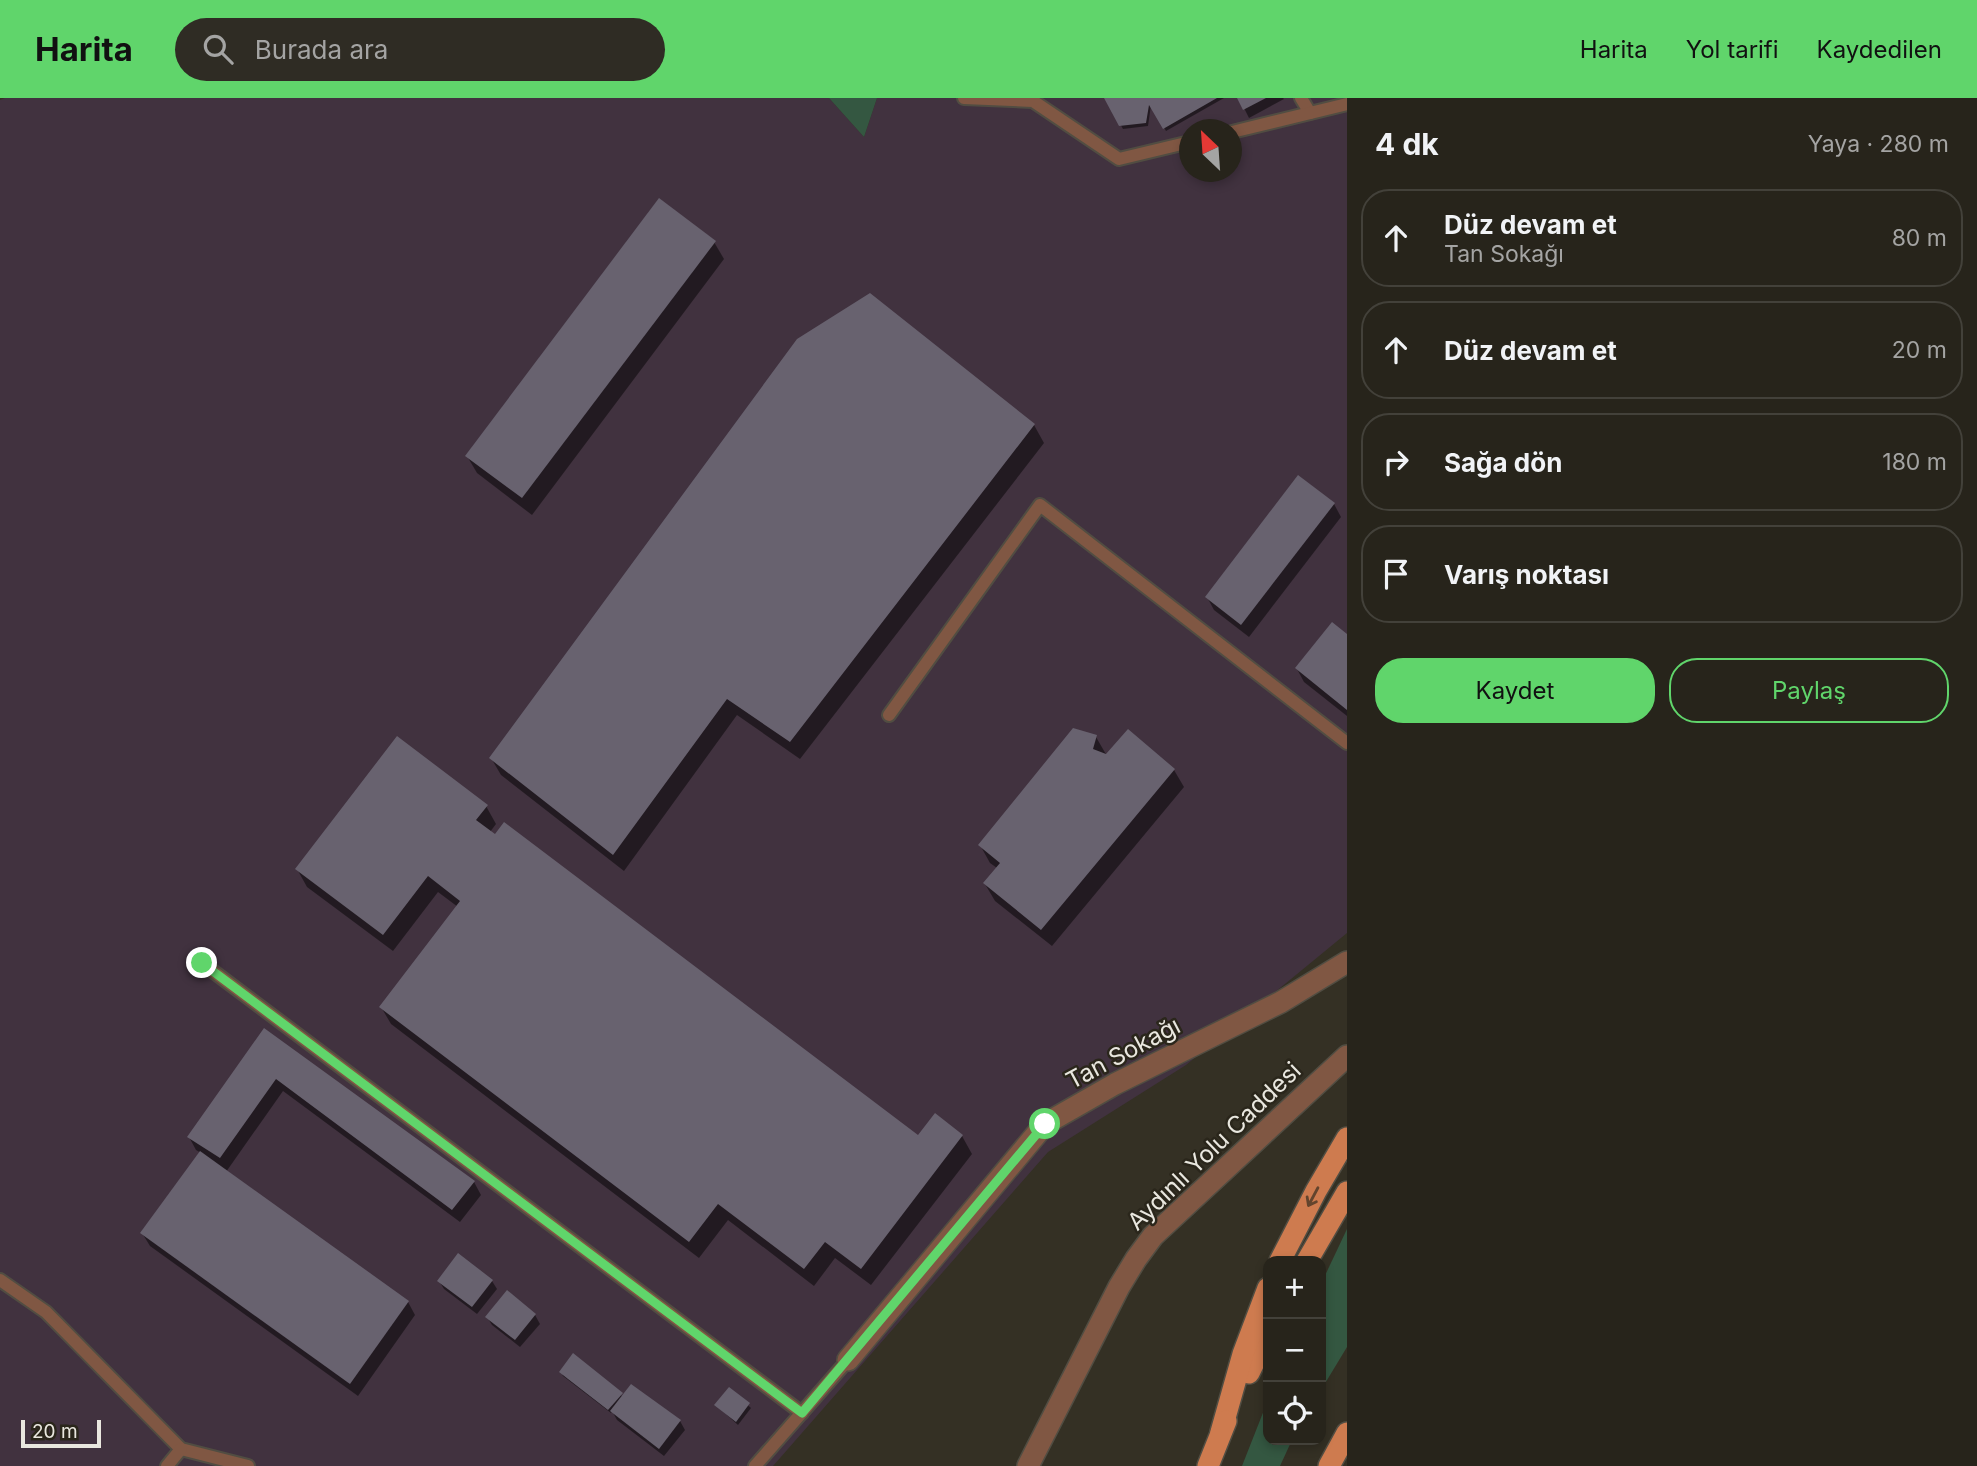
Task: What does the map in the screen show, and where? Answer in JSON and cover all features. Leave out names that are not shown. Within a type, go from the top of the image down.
[{"type":"main road","points":[[1283,1256],[1347,1138]]},
{"type":"main road","points":[[1310,1256],[1347,1192]]},
{"type":"main road","points":[[1222,1432],[1243,1354],[1263,1301]]},
{"type":"main road","points":[[1208,1466],[1263,1345]]},
{"type":"main road","points":[[1329,1466],[1347,1433]]},
{"type":"street","name":"Tan Sokağı","points":[[848,1360],[1045,1124],[1115,1084],[1280,1002],[1347,962]]},
{"type":"street","name":"Aydınlı Yolu Caddesi","points":[[1028,1466],[1119,1287],[1153,1236],[1347,1056]]},
{"type":"lane","points":[[964,98],[1033,101],[1119,159],[1179,144]]},
{"type":"lane","points":[[1301,98],[1310,113]]},
{"type":"lane","points":[[1242,129],[1347,104]]},
{"type":"lane","points":[[889,715],[1040,505],[1347,743]]},
{"type":"lane","points":[[202,963],[802,1413]]},
{"type":"lane","points":[[0,1280],[46,1312],[181,1449],[248,1466]]},
{"type":"lane","points":[[755,1466],[848,1360]]},
{"type":"lane","points":[[167,1466],[181,1449]]},
{"type":"shaded area","points":[[829,98],[864,137],[877,98],[1347,98],[1347,933],[1186,1065],[1048,1152],[773,1466],[0,1466],[0,100]]},
{"type":"green space","points":[[829,98],[877,98],[864,137]]},
{"type":"green space","points":[[1347,1229],[1347,1347],[1326,1382],[1326,1319],[1326,1273]]},
{"type":"green space","points":[[1263,1413],[1263,1445],[1290,1445],[1280,1466],[1242,1466]]},
{"type":"building","points":[[1104,98],[1217,98],[1163,129],[1149,105],[1146,123],[1119,126]]},
{"type":"building","points":[[1237,98],[1266,98],[1243,110]]},
{"type":"building","points":[[659,198],[716,241],[522,498],[465,456]]},
{"type":"building","points":[[870,293],[1035,424],[790,742],[727,699],[613,855],[489,758],[797,339]]},
{"type":"building","points":[[1298,475],[1335,503],[1241,625],[1205,597]]},
{"type":"building","points":[[1332,622],[1347,634],[1347,710],[1295,668]]},
{"type":"building","points":[[1073,728],[1097,735],[1093,749],[1106,754],[1128,729],[1175,769],[1041,930],[983,883],[1000,863],[978,845]]},
{"type":"building","points":[[397,736],[488,805],[476,820],[495,834],[504,822],[918,1135],[935,1113],[963,1135],[861,1269],[825,1242],[804,1269],[718,1204],[689,1242],[379,1007],[460,901],[428,876],[383,935],[295,869]]},
{"type":"building","points":[[264,1028],[475,1181],[452,1210],[276,1079],[220,1158],[187,1137]]},
{"type":"building","points":[[200,1151],[409,1301],[350,1384],[140,1233]]},
{"type":"building","points":[[458,1253],[493,1280],[472,1307],[437,1281]]},
{"type":"building","points":[[507,1290],[536,1314],[515,1340],[485,1317]]},
{"type":"building","points":[[573,1353],[623,1393],[608,1410],[559,1372]]},
{"type":"building","points":[[631,1384],[681,1420],[659,1449],[610,1411]]},
{"type":"building","points":[[729,1387],[750,1403],[736,1422],[714,1405]]},
{"type":"route","points":[[202,963],[802,1413],[1045,1124]]}]
